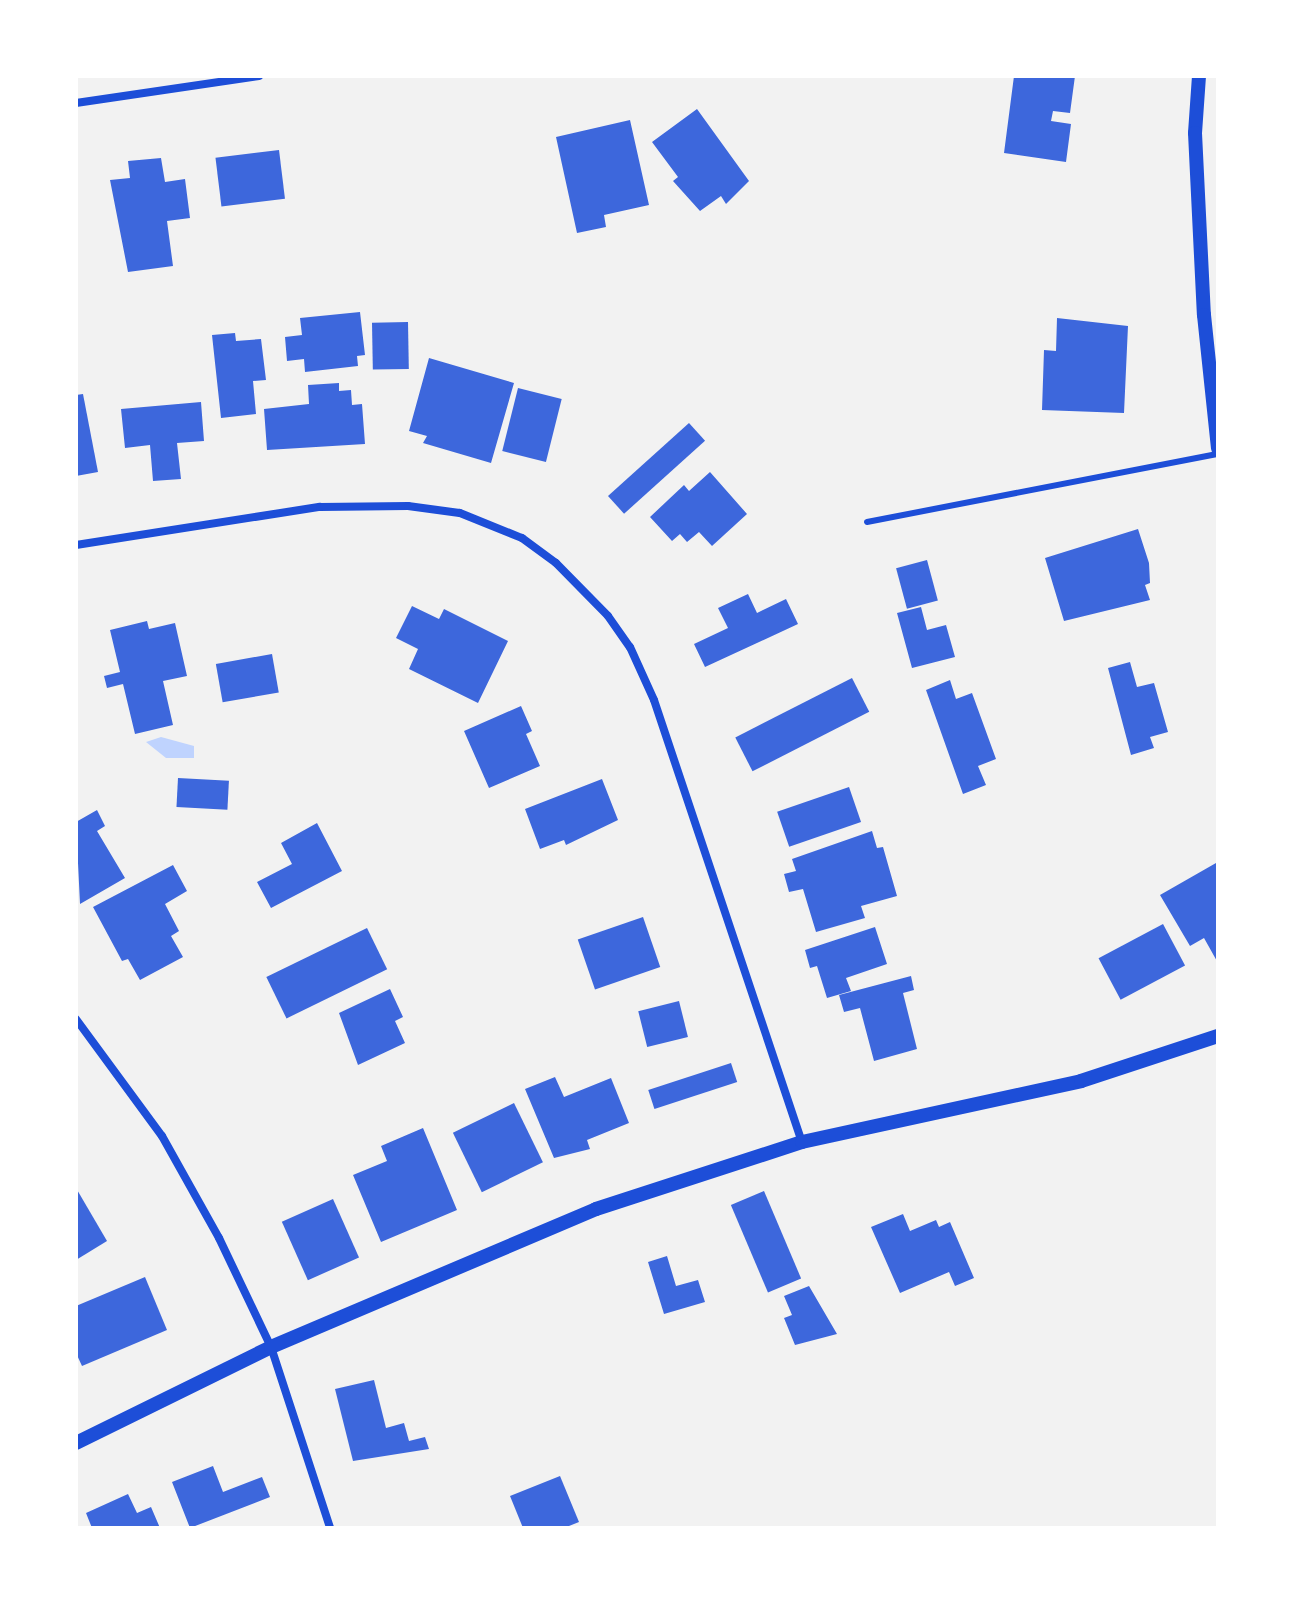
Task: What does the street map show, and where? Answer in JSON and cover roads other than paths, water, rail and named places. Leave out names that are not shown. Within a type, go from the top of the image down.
[{"type":"street","points":[[76,103],[259,76]]},
{"type":"street","points":[[1199,76],[1195,133],[1204,315],[1218,451]]},
{"type":"street","points":[[76,545],[320,507],[408,506],[460,513],[522,538],[556,563],[608,616],[630,647],[654,700],[802,1142]]},
{"type":"street","points":[[76,1019],[162,1136],[219,1238],[271,1347],[330,1528]]},
{"type":"street","points":[[76,1443],[271,1347],[596,1209],[802,1142],[1081,1081],[1218,1036]]},
{"type":"lane","points":[[867,522],[1218,451]]},
{"type":"water","points":[[161,737],[194,746],[194,758],[166,758],[146,742]]}]
